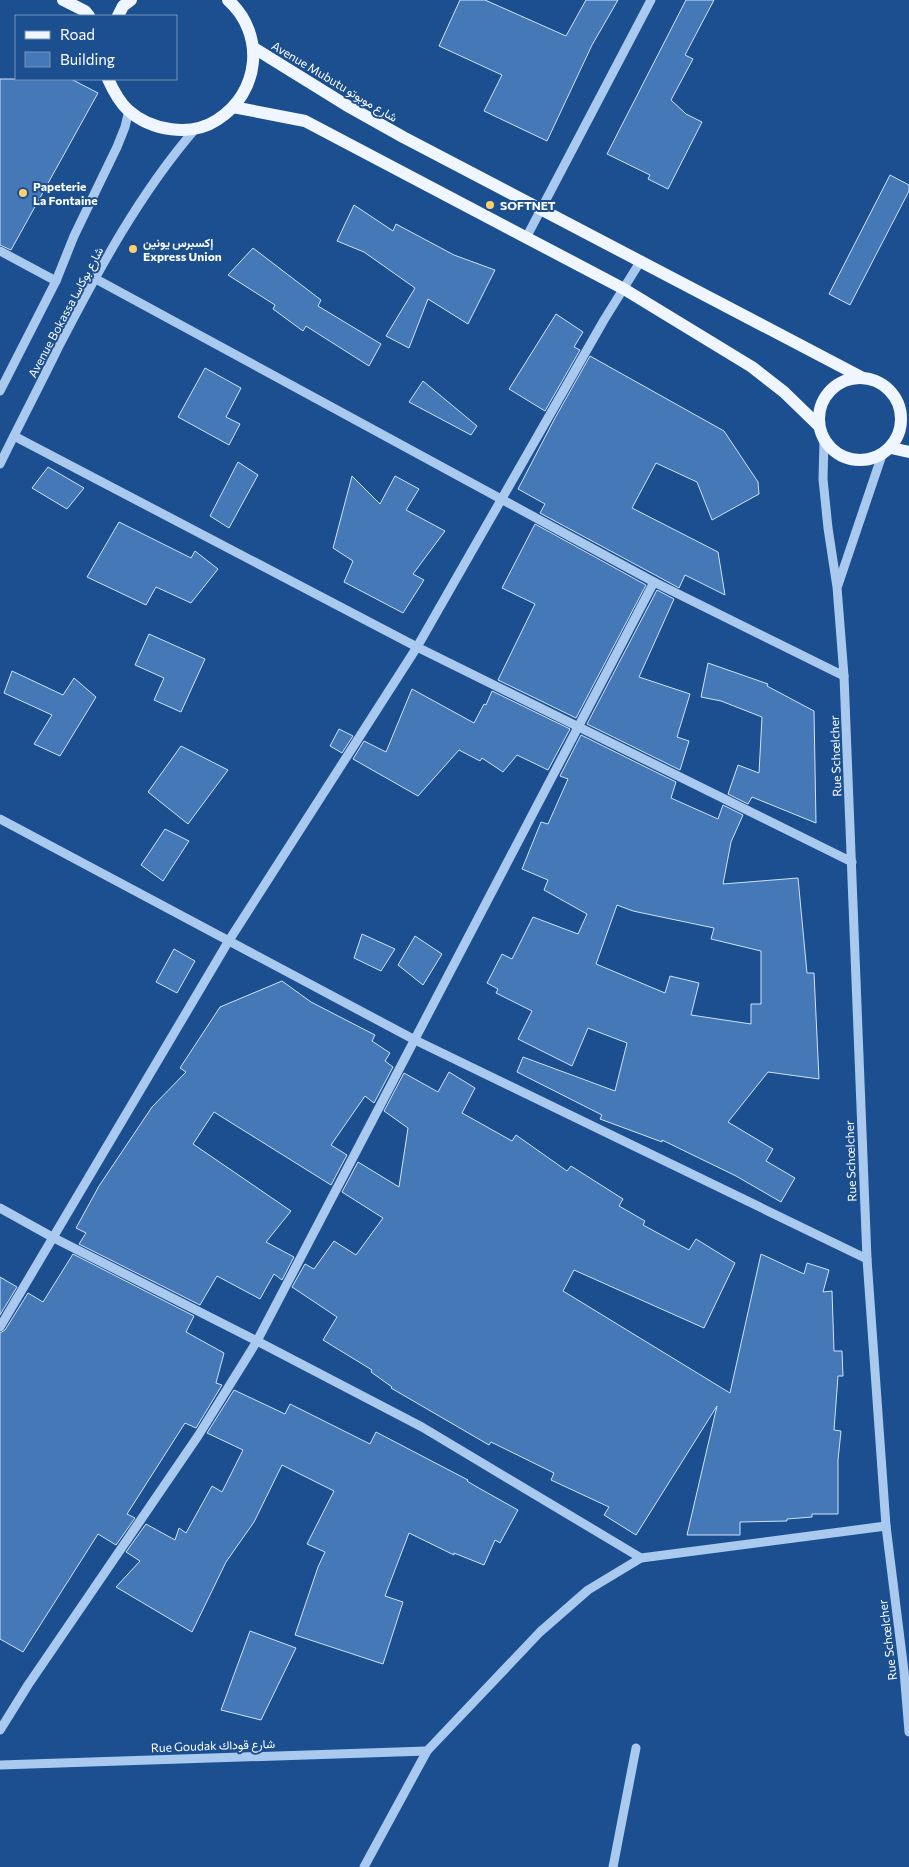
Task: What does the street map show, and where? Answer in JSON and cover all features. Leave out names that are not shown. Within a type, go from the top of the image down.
[{"type":"main road","points":[[63,0],[85,11],[88,15]]},
{"type":"main road","points":[[108,80],[116,96],[128,110],[149,124],[172,130],[196,128],[216,121],[233,107],[246,90],[253,70],[254,48],[248,27],[238,8],[228,0]]},
{"type":"main road","name":"Avenue Mubutu شارع موبوتو","points":[[254,48],[403,138],[863,378]]},
{"type":"main road","points":[[233,107],[305,121],[624,289],[752,367],[784,392],[819,426]]},
{"type":"main road","points":[[892,391],[901,410],[902,420],[901,430],[886,451],[870,459],[857,460],[844,457],[833,450],[824,440],[819,426],[819,413],[822,401],[829,391],[839,384],[850,379],[863,378],[879,382],[909,401]]},
{"type":"main road","points":[[886,451],[909,452]]},
{"type":"street","points":[[526,236],[651,0]]},
{"type":"street","name":"Avenue Bokassa شارع بوكاسا","points":[[0,391],[56,281],[74,236],[117,148],[125,127],[128,110]]},
{"type":"street","name":"Avenue Bokassa شارع بوكاسا","points":[[0,464],[94,278],[156,179],[196,128]]},
{"type":"street","points":[[0,251],[56,281]]},
{"type":"street","points":[[0,1327],[228,942],[418,647],[604,320],[640,262]]},
{"type":"street","points":[[94,278],[654,582],[844,676]]},
{"type":"street","points":[[14,436],[418,647],[852,862]]},
{"type":"street","name":"Rue Schœlcher","points":[[824,440],[823,479],[837,588],[844,676],[866,1259],[886,1526],[907,1671],[909,1732]]},
{"type":"street","name":"Rue Schœlcher","points":[[837,588],[886,451]]},
{"type":"street","points":[[0,1730],[28,1685],[198,1436],[258,1341],[654,582]]},
{"type":"street","points":[[0,819],[415,1040],[866,1259]]},
{"type":"street","points":[[0,1208],[54,1238],[258,1341],[422,1427],[641,1558]]},
{"type":"street","points":[[364,1867],[427,1750],[540,1632],[588,1590],[641,1558],[886,1526]]},
{"type":"street","points":[[613,1867],[636,1748]]},
{"type":"street","name":"Rue Goudak شارع قوداك","points":[[0,1765],[427,1750]]},
{"type":"building","points":[[460,0],[485,0],[566,36],[586,0],[618,0],[592,45],[547,141],[484,111],[502,75],[439,46]]},
{"type":"building","points":[[686,0],[714,0],[685,55],[693,59],[671,100],[686,114],[702,122],[668,189],[648,179],[650,175],[607,154]]},
{"type":"building","points":[[0,79],[73,80],[98,93],[11,250],[0,245]]},
{"type":"building","points":[[890,175],[909,185],[909,191],[850,305],[829,294]]},
{"type":"building","points":[[354,205],[393,231],[396,224],[454,255],[495,270],[468,324],[428,299],[409,348],[386,336],[415,288],[364,252],[337,241]]},
{"type":"building","points":[[253,248],[321,300],[318,306],[381,344],[369,366],[306,326],[303,331],[273,309],[275,305],[228,275]]},
{"type":"building","points":[[556,314],[583,332],[574,347],[580,350],[545,411],[509,389]]},
{"type":"building","points":[[590,356],[724,431],[758,482],[759,494],[712,520],[697,482],[656,463],[632,508],[718,552],[725,595],[685,575],[679,588],[540,513],[545,504],[518,489]]},
{"type":"building","points":[[205,368],[241,388],[226,417],[240,424],[229,445],[178,417]]},
{"type":"building","points":[[423,381],[477,426],[471,435],[409,402]]},
{"type":"building","points":[[238,462],[258,475],[229,528],[210,516]]},
{"type":"building","points":[[48,467],[84,488],[67,509],[32,488]]},
{"type":"building","points":[[352,476],[380,504],[395,476],[419,489],[406,510],[445,531],[413,574],[424,580],[403,613],[344,582],[353,561],[333,548]]},
{"type":"building","points":[[119,522],[191,558],[195,551],[218,569],[191,603],[156,587],[146,605],[87,577]]},
{"type":"building","points":[[535,524],[646,585],[576,718],[498,680],[535,604],[502,588]]},
{"type":"building","points":[[657,590],[674,599],[639,677],[690,694],[677,737],[689,741],[680,770],[587,724]]},
{"type":"building","points":[[149,634],[205,659],[181,712],[154,700],[164,678],[135,665]]},
{"type":"building","points":[[708,663],[768,684],[767,686],[814,711],[816,823],[752,797],[748,804],[728,794],[738,765],[759,773],[762,717],[721,701],[701,697]]},
{"type":"building","points":[[12,671],[63,695],[74,678],[96,697],[60,756],[34,744],[52,715],[4,693]]},
{"type":"building","points":[[412,689],[474,723],[484,704],[486,705],[492,691],[570,729],[548,770],[517,755],[503,772],[482,758],[480,761],[459,750],[418,796],[353,759],[364,741],[386,752]]},
{"type":"building","points":[[339,729],[353,736],[342,753],[330,746]]},
{"type":"building","points":[[581,735],[676,782],[671,798],[718,819],[723,805],[743,815],[731,842],[723,884],[798,878],[807,973],[814,973],[819,1079],[768,1072],[728,1122],[773,1149],[766,1161],[795,1178],[781,1202],[736,1176],[662,1140],[662,1142],[600,1119],[602,1115],[517,1072],[523,1057],[615,1091],[627,1043],[588,1028],[572,1066],[518,1039],[532,1011],[496,993],[498,989],[487,983],[502,954],[512,959],[533,917],[578,934],[587,914],[544,890],[548,880],[522,869],[541,822],[548,824],[568,779],[560,776]],"holes":[[[617,905],[633,911],[714,928],[711,939],[761,951],[761,1004],[751,1004],[751,1024],[691,1015],[699,983],[670,976],[665,993],[596,964]]]},
{"type":"building","points":[[181,746],[228,770],[188,824],[148,792]]},
{"type":"building","points":[[165,829],[189,841],[163,881],[141,865]]},
{"type":"building","points":[[362,934],[395,949],[381,971],[354,958]]},
{"type":"building","points":[[415,936],[442,954],[423,985],[398,965]]},
{"type":"building","points":[[174,949],[195,961],[177,993],[156,982]]},
{"type":"building","points":[[282,981],[311,1002],[375,1035],[372,1041],[390,1053],[385,1061],[393,1067],[374,1103],[365,1096],[331,1145],[347,1155],[331,1185],[214,1112],[193,1144],[291,1211],[266,1242],[294,1257],[282,1280],[274,1274],[260,1299],[217,1276],[200,1305],[79,1244],[86,1233],[76,1228],[99,1186],[152,1107],[186,1072],[180,1068],[220,1007]]},
{"type":"building","points":[[449,1072],[475,1088],[462,1113],[512,1141],[516,1135],[567,1171],[571,1166],[623,1199],[619,1206],[645,1221],[643,1225],[689,1250],[696,1239],[735,1263],[704,1328],[574,1270],[563,1291],[730,1393],[761,1254],[804,1274],[807,1263],[829,1270],[823,1292],[832,1291],[834,1351],[842,1351],[843,1376],[838,1376],[834,1430],[841,1431],[838,1460],[838,1514],[812,1514],[812,1517],[787,1519],[787,1521],[740,1522],[740,1535],[687,1535],[717,1406],[636,1535],[604,1515],[609,1507],[551,1480],[554,1473],[491,1442],[489,1445],[391,1388],[371,1372],[372,1370],[323,1340],[337,1317],[292,1287],[305,1264],[314,1269],[334,1241],[356,1255],[383,1218],[342,1192],[358,1162],[399,1187],[408,1128],[384,1111],[404,1073],[438,1092]]},
{"type":"building","points":[[73,1254],[194,1316],[186,1332],[224,1353],[216,1383],[222,1385],[196,1428],[185,1423],[127,1514],[135,1518],[116,1545],[98,1534],[23,1652],[0,1639],[0,1333],[5,1330],[28,1293],[43,1302]]},
{"type":"building","points":[[0,1277],[17,1287],[0,1315]]},
{"type":"building","points":[[234,1390],[285,1414],[290,1404],[370,1444],[376,1432],[468,1480],[518,1510],[500,1543],[495,1540],[484,1565],[454,1553],[454,1555],[409,1533],[385,1596],[403,1602],[383,1664],[295,1635],[325,1552],[307,1544],[334,1491],[282,1465],[254,1522],[226,1562],[192,1632],[116,1587],[140,1561],[126,1552],[146,1524],[175,1540],[179,1528],[186,1533],[212,1486],[222,1492],[243,1450],[207,1433]]},
{"type":"building","points":[[250,1631],[296,1648],[261,1720],[221,1710]]},
{"type":"place","name":"Papeterie La Fontaine","points":[[23,193]]},
{"type":"place","name":"SOFTNET","points":[[490,205]]},
{"type":"place","name":"إكسبرس يونين Express Union","points":[[133,249]]}]
